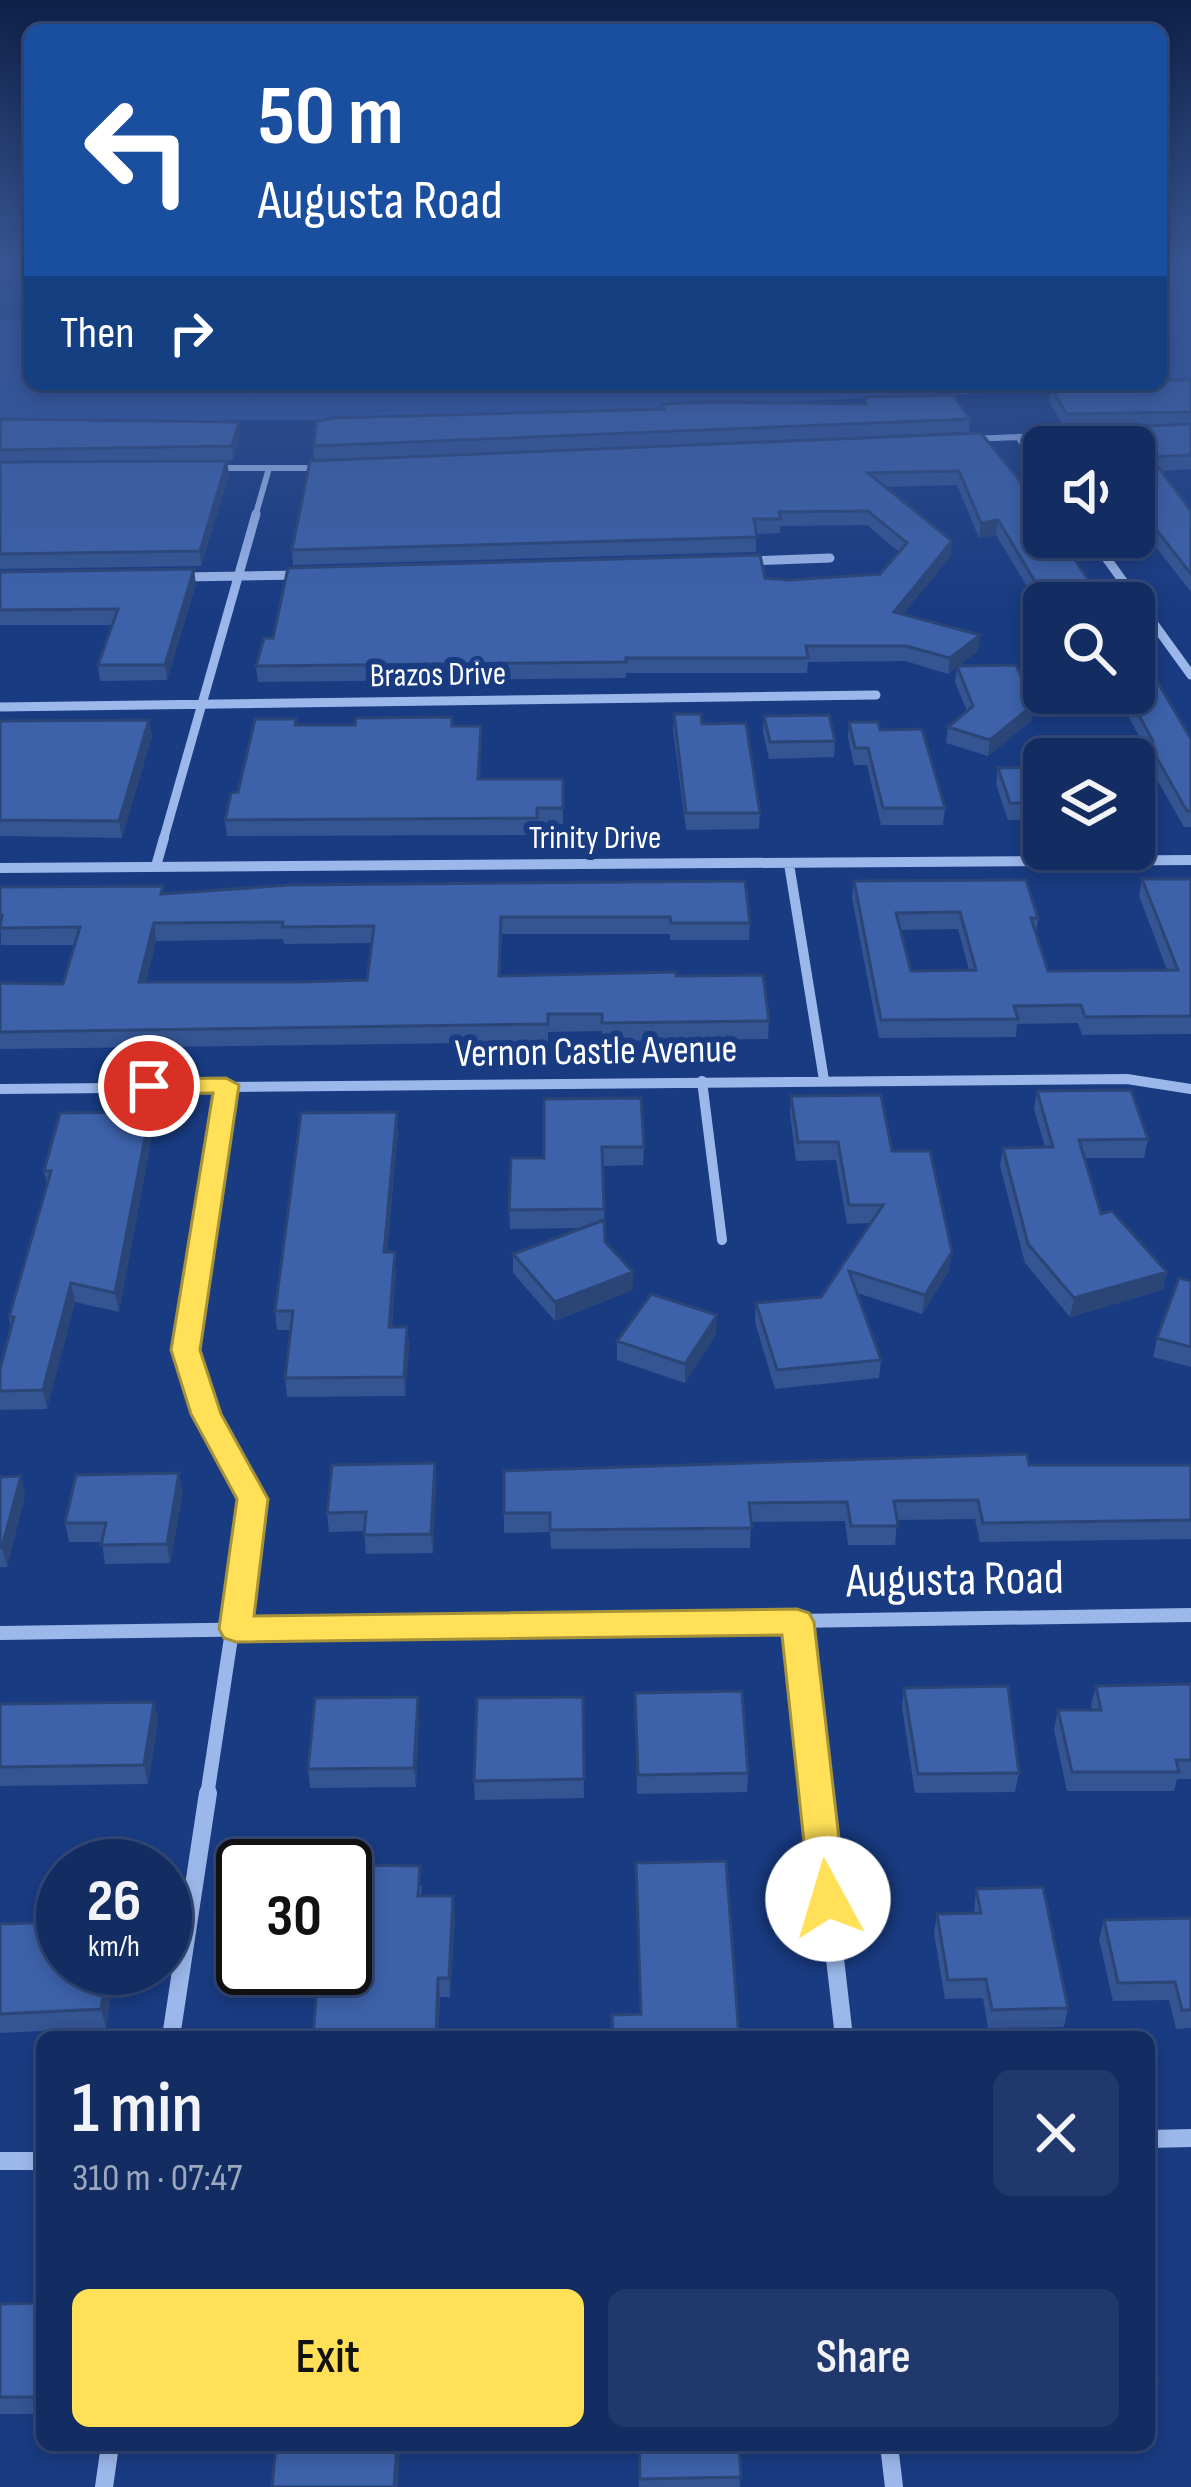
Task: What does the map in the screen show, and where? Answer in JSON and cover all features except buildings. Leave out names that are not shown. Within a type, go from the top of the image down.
[{"type":"street","points":[[1018,437],[1023,444]]},
{"type":"street","points":[[950,440],[1023,437]]},
{"type":"street","points":[[203,468],[336,467]]},
{"type":"street","points":[[156,866],[268,468]]},
{"type":"street","points":[[735,561],[830,557]]},
{"type":"street","points":[[1105,558],[1191,675]]},
{"type":"street","points":[[175,577],[310,574]]},
{"type":"street","name":"Brazos Drive","points":[[0,707],[876,695]]},
{"type":"street","name":"Trinity Drive","points":[[0,868],[1191,860]]},
{"type":"street","points":[[789,865],[824,1080]]},
{"type":"street","name":"Vernon Castle Avenue","points":[[0,1088],[1127,1079],[1191,1089]]},
{"type":"street","points":[[702,1081],[722,1240]]},
{"type":"street","points":[[172,2031],[252,1499],[206,1414],[186,1350],[226,1085]]},
{"type":"street","name":"Augusta Road","points":[[0,1633],[1191,1615]]},
{"type":"street","points":[[797,1622],[843,2031]]},
{"type":"street","points":[[1155,2138],[1191,2138]]},
{"type":"street","points":[[0,2162],[36,2161]]},
{"type":"street","points":[[104,2487],[109,2451]]},
{"type":"street","points":[[890,2451],[894,2487]]},
{"type":"shaded area","points":[[0,380],[24,380],[24,390],[1056,390],[382,420],[0,421]]},
{"type":"shaded area","points":[[1167,380],[1191,380],[1191,384],[1167,385]]},
{"type":"route","points":[[149,1086],[226,1085],[186,1350],[206,1414],[252,1499],[236,1629],[797,1622],[828,1899]]}]
